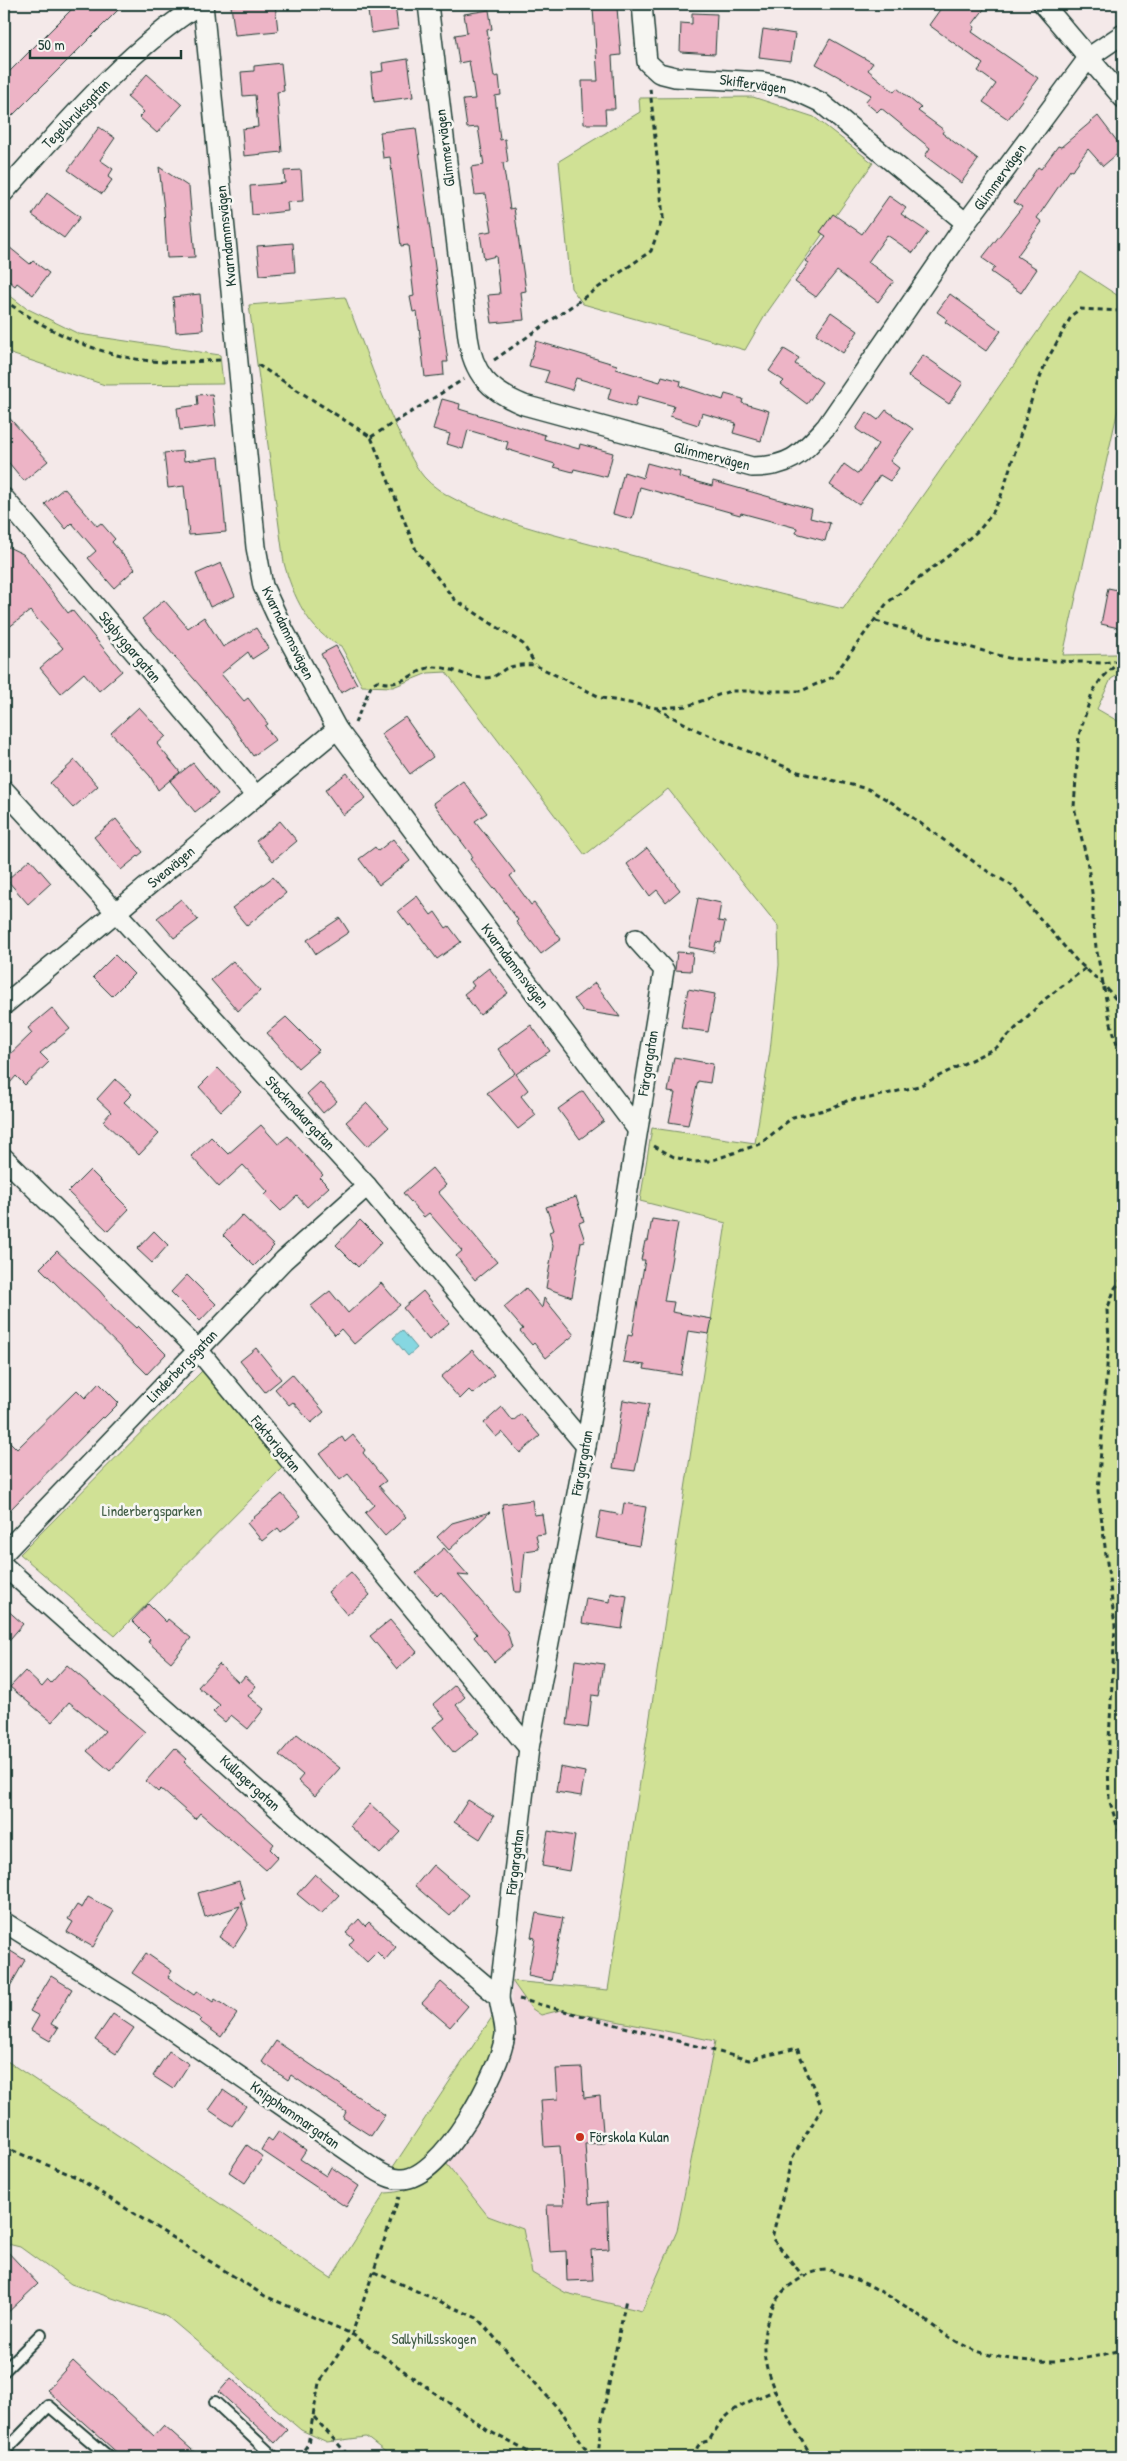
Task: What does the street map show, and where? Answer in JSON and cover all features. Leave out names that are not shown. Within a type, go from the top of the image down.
[{"type":"street","name":"Tegelbruksgatan","points":[[4,192],[76,113],[163,28],[202,4]]},
{"type":"street","name":"Kvarndammsvägen","points":[[202,4],[256,547],[263,586],[282,628],[344,726],[638,1129]]},
{"type":"street","name":"Glimmervägen","points":[[428,4],[468,337],[471,356],[478,371],[489,385],[504,397],[524,405],[752,467],[773,467],[789,462],[805,450],[826,427],[966,223],[1089,57],[1123,34]]},
{"type":"street","points":[[642,4],[647,62]]},
{"type":"street","points":[[1043,4],[1123,98]]},
{"type":"street","name":"Skiffervägen","points":[[647,62],[659,73],[675,77],[762,82],[790,88],[820,102],[966,223]]},
{"type":"street","name":"Sågbyggargatan","points":[[4,498],[256,796]]},
{"type":"street","name":"Sveavägen","points":[[4,1004],[256,796],[344,726]]},
{"type":"street","name":"Stockmakargatan","points":[[4,790],[367,1186],[586,1446]]},
{"type":"street","name":"Färgargatan","points":[[499,1996],[529,1748],[586,1446],[664,970],[636,939]]},
{"type":"street","name":"Faktorigatan","points":[[4,1158],[198,1350],[529,1748]]},
{"type":"street","name":"Linderbergsgatan","points":[[4,1553],[284,1260],[367,1186]]},
{"type":"street","name":"Kullagergatan","points":[[4,1566],[310,1837],[499,1996]]},
{"type":"street","name":"Knipphammargatan","points":[[4,1922],[124,1997],[374,2169],[388,2177],[403,2180]]},
{"type":"street","points":[[403,2180],[418,2175],[434,2163],[454,2140],[477,2104],[497,2066],[505,2034],[499,1996]]},
{"type":"lane","points":[[4,2371],[41,2334]]},
{"type":"lane","points":[[215,2402],[274,2457]]},
{"type":"lane","points":[[4,2452],[49,2406],[109,2457]]},
{"type":"path","points":[[371,437],[478,371],[651,252],[663,217],[647,62]]},
{"type":"path","points":[[4,300],[29,318],[67,339],[121,356],[166,362],[238,361],[263,367],[371,437],[416,550],[454,599],[472,613],[523,644],[535,665]]},
{"type":"path","points":[[344,726],[352,729],[361,712],[368,690],[377,681],[386,684],[393,683],[433,666],[476,677],[492,678],[506,669],[525,664],[535,665],[602,698],[657,708],[688,706],[730,691],[802,691],[833,677],[876,621],[887,603],[952,553],[980,529],[992,514],[1001,496],[1043,370],[1072,315],[1080,309],[1123,311]]},
{"type":"path","points":[[876,621],[1012,659],[1103,663],[1122,660]]},
{"type":"path","points":[[1122,660],[1101,679],[1092,693],[1079,735],[1074,807],[1094,899],[1095,938],[1110,1020],[1123,1066]]},
{"type":"path","points":[[657,708],[699,731],[798,772],[868,789],[891,802],[984,870],[1011,885],[1123,1008]]},
{"type":"path","points":[[638,1129],[657,1148],[674,1157],[694,1162],[710,1161],[741,1152],[760,1144],[793,1117],[828,1109],[848,1100],[870,1098],[920,1086],[986,1054],[997,1047],[1045,999],[1086,968]]},
{"type":"path","points":[[1123,1278],[1115,1288],[1107,1310],[1109,1339],[1098,1491],[1115,1626],[1108,1759],[1109,1799],[1123,1844]]},
{"type":"path","points":[[499,1996],[749,2060],[797,2048],[822,2108],[792,2158],[772,2238],[803,2276]]},
{"type":"path","points":[[4,2146],[76,2177],[265,2296],[352,2334],[487,2430],[538,2457]]},
{"type":"path","points":[[299,2457],[308,2444],[319,2383],[352,2334],[397,2208],[403,2180]]},
{"type":"path","points":[[812,2457],[774,2390],[763,2358],[763,2334],[770,2308],[784,2290],[803,2276],[829,2270],[860,2281],[890,2295],[962,2344],[991,2356],[1058,2361],[1084,2360],[1123,2349]]},
{"type":"path","points":[[374,2272],[477,2318],[564,2415],[591,2457]]},
{"type":"path","points":[[598,2457],[601,2424],[626,2299]]},
{"type":"path","points":[[700,2457],[696,2452],[696,2447],[701,2442],[709,2441],[725,2415],[739,2406],[774,2390]]},
{"type":"path","points":[[314,2418],[347,2454],[360,2457]]},
{"type":"shaded area","name":"Förskola Kulan","points":[[512,1981],[531,2008],[541,2015],[561,2010],[715,2041],[677,2231],[642,2311],[566,2293],[532,2273],[523,2229],[488,2216],[446,2163],[483,2110],[513,2035]]},
{"type":"green space","points":[[753,97],[814,117],[873,163],[766,314],[745,350],[583,304],[571,288],[559,161],[640,112],[639,98]]},
{"type":"green space","name":"Sallyhillsskogen","points":[[1080,271],[1123,299],[1123,387],[1063,655],[1116,654],[1123,651],[1123,672],[1111,679],[1097,709],[1123,724],[1123,2457],[392,2457],[366,2437],[327,2442],[301,2430],[168,2317],[71,2284],[20,2247],[4,2243],[4,2059],[331,2278],[385,2193],[411,2188],[432,2175],[446,2163],[488,2216],[523,2229],[532,2273],[566,2293],[642,2311],[677,2231],[715,2041],[561,2010],[541,2015],[531,2008],[512,1981],[608,1990],[726,1223],[640,1201],[652,1128],[755,1143],[770,1051],[779,965],[778,926],[668,789],[585,855],[446,672],[428,673],[393,687],[362,686],[341,646],[330,640],[311,623],[297,600],[287,575],[249,305],[345,297],[372,370],[412,459],[424,477],[439,490],[460,502],[540,531],[727,581],[843,609]]},
{"type":"green space","points":[[4,291],[26,308],[79,334],[220,355],[223,384],[105,385],[11,354],[4,348]]},
{"type":"green space","name":"Linderbergsparken","points":[[203,1370],[283,1467],[115,1636],[20,1554]]},
{"type":"green space","points":[[494,2014],[500,2028],[491,2062],[469,2105],[427,2157],[413,2167],[404,2170],[393,2167]]},
{"type":"water","points":[[402,1330],[417,1348],[408,1356],[393,1338]]},
{"type":"building","points":[[77,4],[124,4],[4,124],[4,77]]},
{"type":"building","points":[[275,4],[278,31],[235,35],[231,6]]},
{"type":"building","points":[[367,4],[395,4],[398,29],[371,33]]},
{"type":"building","points":[[944,4],[988,4],[972,25],[975,27],[972,32],[1038,78],[1008,119],[983,102],[996,84],[978,71],[983,64],[929,25]]},
{"type":"building","points":[[617,8],[621,55],[612,56],[615,109],[605,109],[606,124],[584,124],[582,81],[598,81],[593,9]]},
{"type":"building","points":[[489,10],[492,29],[487,30],[494,77],[499,76],[501,95],[495,96],[500,140],[505,139],[508,162],[503,163],[510,209],[514,208],[526,291],[521,292],[524,320],[492,323],[488,295],[500,294],[496,256],[484,259],[480,233],[492,231],[486,194],[475,195],[471,167],[484,165],[478,127],[467,128],[463,100],[475,99],[469,61],[459,63],[455,35],[467,33],[464,14]]},
{"type":"building","points":[[692,13],[717,14],[715,54],[680,52],[681,23],[692,24]]},
{"type":"building","points":[[763,29],[795,34],[791,61],[759,57]]},
{"type":"building","points":[[830,39],[873,63],[868,70],[894,92],[897,88],[921,108],[918,111],[944,130],[942,133],[978,160],[961,183],[925,156],[930,148],[881,108],[877,112],[865,102],[871,95],[816,64]]},
{"type":"building","points":[[408,59],[413,97],[374,102],[371,73],[383,71],[382,63]]},
{"type":"building","points":[[281,63],[284,91],[277,92],[282,152],[244,156],[242,129],[258,127],[255,95],[243,96],[241,72],[254,71],[254,66]]},
{"type":"building","points":[[147,74],[182,105],[157,133],[139,117],[144,112],[127,97]]},
{"type":"building","points":[[1098,116],[1123,149],[1103,166],[1088,149],[1072,171],[1070,170],[1037,218],[1042,222],[1017,256],[1037,269],[1021,293],[991,272],[995,267],[982,258],[1022,207],[1014,202],[1038,167],[1041,169],[1058,146],[1061,147]]},
{"type":"building","points":[[99,127],[115,138],[100,160],[113,169],[108,177],[112,180],[102,194],[68,170]]},
{"type":"building","points":[[416,128],[448,362],[443,362],[444,375],[425,377],[417,311],[413,312],[410,297],[414,296],[408,245],[401,246],[390,157],[383,158],[380,132]]},
{"type":"building","points":[[159,167],[189,187],[195,257],[167,258]]},
{"type":"building","points":[[301,170],[303,201],[287,202],[288,211],[252,215],[250,186],[285,183],[284,171]]},
{"type":"building","points":[[47,193],[80,217],[64,238],[32,215]]},
{"type":"building","points":[[889,196],[906,208],[901,214],[928,232],[913,253],[887,235],[868,262],[894,281],[878,302],[837,271],[816,297],[795,282],[809,263],[806,261],[826,236],[820,232],[833,214],[862,234]]},
{"type":"building","points":[[4,243],[30,264],[33,261],[49,273],[33,295],[17,283],[15,286],[4,277]]},
{"type":"building","points":[[293,243],[295,272],[260,275],[257,246]]},
{"type":"building","points":[[200,294],[203,330],[176,332],[173,297]]},
{"type":"building","points":[[950,294],[1001,331],[986,351],[945,322],[947,319],[937,312]]},
{"type":"building","points":[[831,312],[858,331],[843,353],[816,334]]},
{"type":"building","points":[[536,341],[617,365],[616,369],[660,382],[662,376],[681,381],[680,386],[723,400],[725,394],[743,399],[742,403],[769,411],[761,441],[733,433],[736,423],[702,413],[698,425],[670,416],[674,406],[638,396],[635,407],[608,399],[611,388],[576,378],[572,390],[545,382],[549,371],[529,366]]},
{"type":"building","points":[[784,349],[799,358],[795,364],[822,382],[807,404],[781,384],[784,381],[769,371]]},
{"type":"building","points":[[923,355],[963,383],[949,404],[908,376]]},
{"type":"building","points":[[212,394],[216,426],[180,430],[177,408],[198,405],[197,395]]},
{"type":"building","points":[[442,399],[460,404],[459,409],[545,435],[544,439],[579,449],[580,444],[613,453],[607,477],[574,469],[573,472],[554,467],[555,464],[506,449],[508,442],[468,430],[463,449],[447,444],[450,434],[433,429]]},
{"type":"building","points":[[886,410],[913,429],[890,461],[899,468],[890,481],[880,475],[859,505],[830,485],[844,464],[858,474],[878,444],[856,429],[867,412],[878,420]]},
{"type":"building","points":[[4,412],[48,461],[24,481],[4,457]]},
{"type":"building","points":[[183,451],[184,461],[219,457],[226,532],[189,535],[184,486],[168,488],[164,453]]},
{"type":"building","points":[[647,463],[680,472],[679,477],[712,486],[713,481],[812,509],[810,518],[830,523],[825,541],[796,533],[797,528],[741,513],[740,515],[640,487],[632,519],[613,514],[624,472],[643,478]]},
{"type":"building","points":[[64,488],[97,526],[101,523],[115,539],[112,542],[135,569],[114,588],[88,558],[96,551],[72,523],[66,529],[45,504]]},
{"type":"building","points":[[4,545],[23,554],[68,613],[72,610],[122,671],[99,691],[84,673],[61,693],[40,668],[63,648],[30,611],[4,631]]},
{"type":"building","points":[[221,563],[235,596],[210,607],[196,574]]},
{"type":"building","points":[[1108,588],[1123,591],[1123,629],[1101,624]]},
{"type":"building","points":[[164,600],[188,628],[204,617],[223,647],[256,628],[269,648],[252,659],[248,652],[221,674],[244,701],[248,698],[268,724],[265,726],[275,740],[253,756],[232,725],[142,619]]},
{"type":"building","points":[[336,646],[357,684],[341,693],[321,654]]},
{"type":"building","points":[[139,707],[166,736],[157,744],[180,772],[158,790],[150,776],[111,733]]},
{"type":"building","points":[[405,717],[433,757],[410,774],[381,734]]},
{"type":"building","points":[[75,760],[98,786],[73,808],[50,783]]},
{"type":"building","points":[[193,763],[218,794],[195,812],[170,781]]},
{"type":"building","points":[[347,773],[366,798],[343,815],[325,790]]},
{"type":"building","points":[[463,781],[487,813],[475,821],[515,872],[510,876],[531,905],[534,903],[561,939],[541,954],[516,922],[518,920],[495,888],[470,859],[473,857],[433,803]]},
{"type":"building","points":[[116,819],[143,852],[121,870],[94,837]]},
{"type":"building","points":[[280,821],[297,841],[273,861],[256,841]]},
{"type":"building","points":[[393,839],[410,861],[379,885],[359,859],[375,847],[378,851]]},
{"type":"building","points":[[647,848],[680,890],[666,902],[657,890],[650,896],[627,864]]},
{"type":"building","points":[[30,859],[51,883],[28,904],[7,880]]},
{"type":"building","points":[[273,877],[286,893],[247,926],[232,908]]},
{"type":"building","points":[[417,896],[431,915],[435,912],[446,928],[449,926],[461,942],[437,959],[411,924],[409,926],[398,911]]},
{"type":"building","points":[[698,898],[721,903],[718,921],[725,922],[721,943],[716,942],[714,952],[689,947]]},
{"type":"building","points":[[181,899],[198,920],[174,938],[157,918]]},
{"type":"building","points":[[340,918],[349,932],[316,954],[307,940]]},
{"type":"building","points":[[677,952],[693,953],[691,971],[675,970]]},
{"type":"building","points":[[115,955],[134,974],[112,996],[93,977]]},
{"type":"building","points":[[233,961],[260,991],[238,1011],[211,980]]},
{"type":"building","points":[[489,968],[508,993],[480,1015],[464,994],[474,986],[471,982]]},
{"type":"building","points":[[595,983],[620,1017],[583,1011],[574,999]]},
{"type":"building","points":[[688,989],[715,994],[708,1032],[681,1028]]},
{"type":"building","points":[[52,1008],[70,1029],[40,1053],[49,1062],[25,1085],[16,1076],[4,1090],[4,1060],[32,1033],[28,1028]]},
{"type":"building","points":[[286,1017],[319,1050],[298,1068],[267,1033]]},
{"type":"building","points":[[531,1025],[550,1051],[516,1074],[528,1090],[521,1096],[536,1115],[518,1129],[487,1093],[515,1073],[498,1049]]},
{"type":"building","points":[[674,1057],[713,1064],[710,1083],[698,1081],[688,1125],[669,1122],[675,1093],[668,1092]]},
{"type":"building","points":[[218,1068],[241,1092],[221,1111],[199,1087]]},
{"type":"building","points":[[115,1079],[132,1094],[124,1102],[159,1134],[139,1155],[103,1121],[111,1112],[97,1099]]},
{"type":"building","points":[[320,1082],[337,1101],[323,1113],[307,1094]]},
{"type":"building","points":[[583,1091],[604,1121],[580,1139],[558,1109]]},
{"type":"building","points":[[367,1103],[389,1127],[368,1146],[346,1122]]},
{"type":"building","points":[[261,1125],[278,1144],[288,1136],[323,1175],[320,1178],[329,1187],[307,1207],[297,1196],[281,1211],[265,1195],[268,1192],[243,1165],[219,1187],[191,1156],[211,1137],[228,1154]]},
{"type":"building","points":[[432,1168],[446,1185],[438,1192],[497,1262],[475,1280],[456,1256],[462,1251],[429,1213],[424,1217],[403,1193]]},
{"type":"building","points":[[90,1170],[129,1209],[108,1231],[68,1192]]},
{"type":"building","points":[[576,1197],[584,1221],[579,1223],[585,1241],[581,1242],[572,1297],[546,1288],[553,1246],[549,1232],[554,1230],[546,1207]]},
{"type":"building","points":[[242,1215],[274,1246],[254,1266],[223,1235]]},
{"type":"building","points":[[652,1219],[678,1223],[664,1301],[674,1302],[672,1312],[712,1319],[709,1334],[688,1331],[681,1375],[644,1369],[645,1365],[623,1362],[628,1335],[632,1336],[645,1260],[641,1260],[645,1241],[648,1241]]},
{"type":"building","points":[[360,1220],[382,1242],[358,1267],[336,1245]]},
{"type":"building","points":[[154,1231],[168,1245],[152,1263],[137,1249]]},
{"type":"building","points":[[57,1251],[100,1291],[113,1307],[136,1328],[138,1326],[166,1354],[147,1374],[40,1268]]},
{"type":"building","points":[[187,1275],[216,1304],[200,1321],[171,1292]]},
{"type":"building","points":[[381,1283],[400,1305],[354,1344],[341,1329],[335,1335],[311,1306],[330,1291],[348,1313]]},
{"type":"building","points":[[526,1288],[542,1308],[544,1298],[574,1335],[546,1358],[534,1343],[532,1345],[520,1331],[523,1329],[504,1307]]},
{"type":"building","points":[[423,1291],[449,1323],[429,1340],[403,1308]]},
{"type":"building","points":[[256,1348],[281,1379],[265,1392],[240,1361]]},
{"type":"building","points":[[472,1350],[494,1375],[473,1394],[469,1390],[460,1399],[441,1377]]},
{"type":"building","points":[[292,1374],[324,1412],[311,1423],[293,1402],[289,1405],[275,1389]]},
{"type":"building","points":[[99,1383],[119,1403],[104,1418],[102,1417],[4,1516],[4,1436],[17,1449],[77,1390],[85,1398]]},
{"type":"building","points":[[623,1400],[649,1404],[635,1471],[613,1468]]},
{"type":"building","points":[[502,1407],[513,1421],[521,1414],[540,1436],[520,1453],[502,1432],[496,1437],[484,1423]]},
{"type":"building","points":[[353,1435],[365,1450],[363,1453],[386,1481],[379,1486],[406,1517],[385,1536],[365,1513],[374,1505],[348,1474],[340,1480],[320,1454],[342,1437],[345,1442]]},
{"type":"building","points":[[282,1494],[301,1516],[281,1532],[278,1528],[262,1541],[247,1523]]},
{"type":"building","points":[[532,1500],[534,1515],[542,1514],[545,1534],[536,1535],[539,1549],[525,1551],[521,1592],[515,1592],[502,1504]]},
{"type":"building","points":[[624,1503],[646,1507],[639,1546],[596,1538],[601,1511],[622,1515]]},
{"type":"building","points":[[490,1512],[449,1550],[437,1537],[452,1523]]},
{"type":"building","points":[[444,1548],[469,1576],[458,1575],[507,1631],[512,1647],[494,1662],[474,1637],[477,1634],[441,1592],[437,1596],[416,1573]]},
{"type":"building","points":[[351,1572],[370,1595],[347,1615],[328,1592]]},
{"type":"building","points":[[611,1593],[627,1596],[622,1629],[582,1623],[586,1598],[610,1602]]},
{"type":"building","points":[[148,1604],[166,1622],[168,1619],[191,1638],[171,1662],[148,1642],[150,1639],[132,1621]]},
{"type":"building","points":[[4,1607],[23,1624],[4,1646]]},
{"type":"building","points":[[390,1620],[417,1652],[397,1669],[370,1636]]},
{"type":"building","points":[[575,1660],[604,1664],[599,1696],[592,1695],[588,1728],[567,1725]]},
{"type":"building","points":[[219,1664],[239,1683],[245,1676],[256,1686],[248,1696],[264,1709],[248,1729],[231,1715],[225,1722],[213,1712],[220,1705],[198,1687]]},
{"type":"building","points":[[67,1665],[145,1732],[110,1771],[87,1751],[105,1731],[69,1702],[52,1722],[10,1687],[25,1671],[42,1687],[48,1680],[51,1683]]},
{"type":"building","points":[[455,1685],[465,1697],[456,1705],[479,1733],[454,1753],[433,1727],[445,1718],[433,1704]]},
{"type":"building","points":[[297,1734],[340,1768],[315,1796],[298,1781],[303,1775],[279,1755]]},
{"type":"building","points":[[175,1748],[187,1759],[184,1762],[274,1844],[270,1849],[278,1857],[266,1870],[200,1813],[195,1819],[161,1789],[158,1792],[146,1781]]},
{"type":"building","points":[[560,1767],[585,1772],[581,1796],[556,1792]]},
{"type":"building","points":[[468,1800],[494,1816],[480,1839],[454,1822]]},
{"type":"building","points":[[370,1804],[401,1832],[380,1854],[350,1826]]},
{"type":"building","points":[[548,1831],[575,1836],[569,1871],[542,1866]]},
{"type":"building","points":[[433,1865],[468,1895],[450,1916],[415,1886]]},
{"type":"building","points":[[315,1874],[339,1895],[321,1914],[297,1894]]},
{"type":"building","points":[[239,1881],[245,1899],[241,1901],[248,1925],[234,1947],[219,1937],[240,1906],[205,1917],[198,1893]]},
{"type":"building","points":[[88,1897],[114,1911],[93,1947],[67,1932],[73,1922],[68,1919],[77,1905],[82,1908]]},
{"type":"building","points":[[536,1913],[563,1918],[551,1981],[528,1976],[535,1938],[531,1937]]},
{"type":"building","points":[[359,1919],[365,1926],[369,1922],[396,1947],[385,1960],[377,1952],[367,1962],[349,1945],[354,1939],[346,1933]]},
{"type":"building","points":[[4,1947],[25,1960],[4,1997]]},
{"type":"building","points":[[146,1953],[172,1971],[168,1977],[194,1995],[197,1991],[213,2002],[215,1999],[237,2014],[221,2037],[199,2021],[201,2019],[132,1973]]},
{"type":"building","points":[[51,1976],[72,1989],[51,2024],[58,2028],[50,2041],[31,2030],[39,2016],[30,2011]]},
{"type":"building","points":[[441,1982],[468,2006],[450,2027],[422,2003]]},
{"type":"building","points":[[113,2014],[134,2028],[116,2054],[95,2040]]},
{"type":"building","points":[[276,2041],[385,2115],[371,2136],[343,2118],[346,2112],[291,2075],[288,2080],[262,2062]]},
{"type":"building","points":[[169,2051],[189,2064],[173,2089],[153,2076]]},
{"type":"building","points":[[582,2068],[584,2098],[600,2096],[604,2143],[585,2144],[589,2204],[607,2202],[609,2249],[591,2250],[593,2280],[567,2281],[566,2251],[550,2252],[547,2205],[564,2205],[560,2146],[544,2147],[541,2100],[558,2099],[556,2069]]},
{"type":"building","points":[[223,2090],[246,2106],[232,2126],[209,2110]]},
{"type":"building","points":[[279,2131],[306,2150],[300,2159],[326,2176],[331,2167],[359,2186],[346,2207],[261,2150],[268,2138],[272,2141]]},
{"type":"building","points":[[247,2145],[263,2157],[245,2183],[229,2172]]},
{"type":"building","points":[[4,2248],[38,2284],[4,2316]]},
{"type":"building","points":[[73,2361],[154,2436],[164,2425],[200,2457],[122,2457],[47,2390]]},
{"type":"building","points":[[231,2378],[287,2430],[275,2443],[219,2392]]},
{"type":"place","name":"Förskola Kulan","points":[[580,2137]]}]
